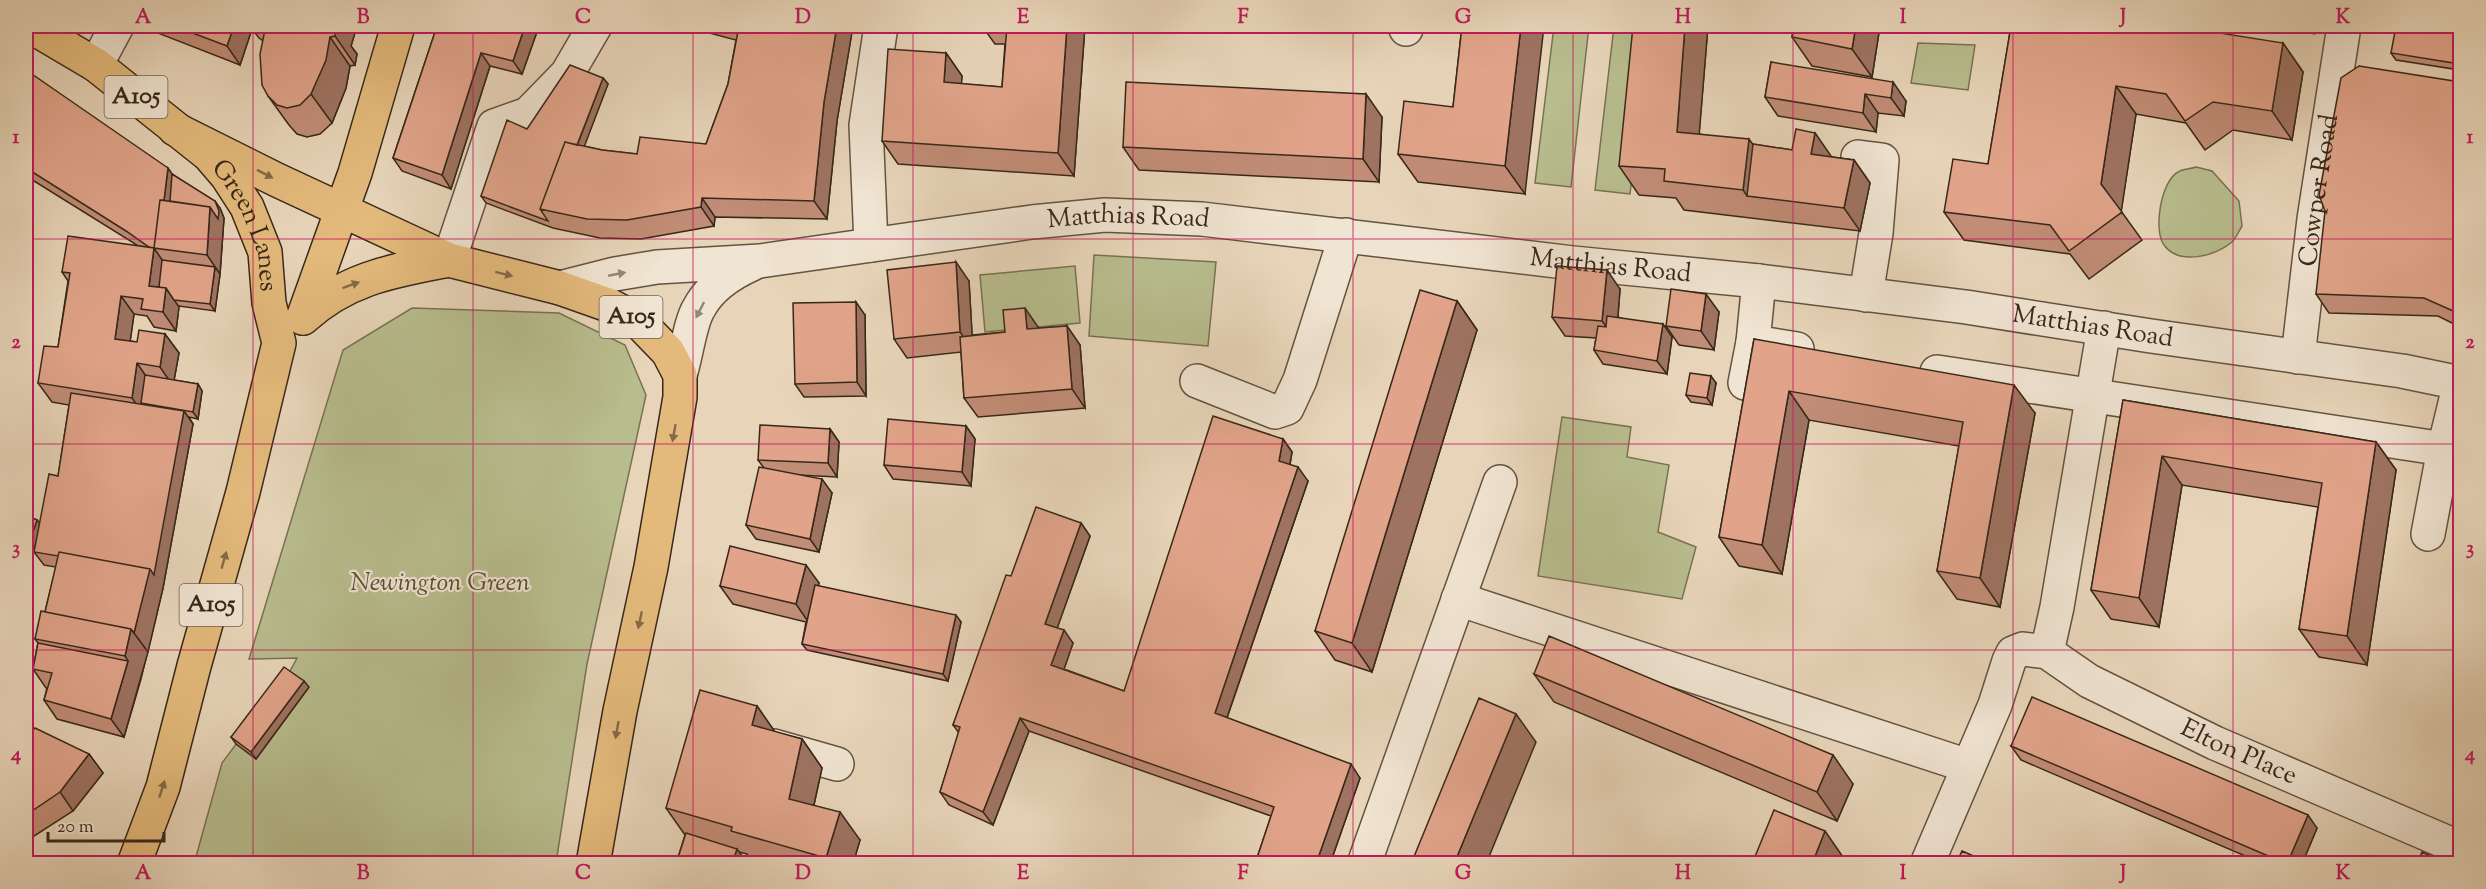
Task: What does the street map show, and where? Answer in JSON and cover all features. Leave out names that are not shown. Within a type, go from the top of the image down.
[{"type":"main road","name":"Green Lanes","points":[[30,26],[96,65],[209,155],[227,176],[248,207],[265,252],[269,303],[279,343]]},
{"type":"main road","points":[[303,318],[372,121],[398,26]]},
{"type":"main road","name":"Green Lanes","points":[[175,129],[342,210]]},
{"type":"main road","name":"A105","points":[[342,210],[449,260],[560,288],[611,306],[637,320],[668,352],[680,375]]},
{"type":"main road","name":"A105","points":[[134,864],[163,787],[243,492],[279,343],[325,298],[344,288],[396,271],[449,260]]},
{"type":"main road","points":[[593,864],[620,711],[651,567],[680,398],[680,375]]},
{"type":"street","points":[[96,65],[117,26]]},
{"type":"street","points":[[449,260],[494,126],[528,114],[567,74],[595,26]]},
{"type":"street","points":[[871,245],[866,125],[880,26]]},
{"type":"street","name":"Cowper Road","points":[[2298,357],[2314,219],[2344,26]]},
{"type":"street","points":[[1858,157],[1882,160],[1876,233],[1866,295]]},
{"type":"street","name":"Matthias Road","points":[[560,288],[615,274],[657,267],[760,261],[1032,222],[1105,215],[1202,219],[1866,295],[2402,371],[2460,383]]},
{"type":"street","points":[[1197,381],[1275,411],[1287,408],[1300,380],[1346,235]]},
{"type":"street","name":"Matthias Road","points":[[680,375],[698,308],[717,285],[736,271],[760,261]]},
{"type":"street","points":[[1745,383],[1753,342],[1758,281]]},
{"type":"street","points":[[1927,864],[1995,705],[2013,653],[2035,650],[2057,607],[2104,328]]},
{"type":"street","points":[[1753,342],[1823,353]]},
{"type":"street","points":[[1905,366],[2092,397],[2444,449]]},
{"type":"street","points":[[2428,534],[2444,449],[2460,383]]},
{"type":"street","points":[[1364,864],[1500,482]]},
{"type":"street","points":[[1458,599],[1968,766]]},
{"type":"street","name":"Elton Place","points":[[2035,650],[2090,681],[2215,743],[2460,848]]},
{"type":"street","points":[[774,746],[837,764]]},
{"type":"green space","points":[[1554,26],[1589,26],[1571,187],[1535,183]]},
{"type":"green space","points":[[1614,26],[1649,26],[1630,194],[1595,190]]},
{"type":"green space","points":[[2286,26],[2316,26],[2315,34],[2285,28]]},
{"type":"green space","points":[[1918,43],[1975,45],[1968,90],[1911,83]]},
{"type":"green space","points":[[2196,167],[2212,171],[2239,201],[2242,226],[2233,240],[2225,247],[2207,255],[2188,257],[2171,251],[2164,245],[2159,229],[2160,206],[2172,177],[2180,171]]},
{"type":"green space","points":[[1094,255],[1216,262],[1208,346],[1089,336]]},
{"type":"green space","points":[[1075,266],[1080,323],[985,332],[980,275]]},
{"type":"green space","name":"Newington Green","points":[[412,308],[559,313],[625,345],[646,395],[587,664],[556,863],[194,864],[222,763],[289,673],[297,658],[249,659],[343,350]]},
{"type":"green space","points":[[1562,417],[1631,427],[1627,457],[1669,465],[1658,532],[1696,547],[1682,599],[1538,576]]},
{"type":"building","points":[[174,26],[234,26],[227,46]]},
{"type":"building","points":[[264,26],[337,26],[335,36],[330,37],[326,60],[311,94],[300,105],[287,108],[277,105],[262,85],[260,54]]},
{"type":"building","points":[[437,26],[525,26],[513,61],[481,53],[442,175],[393,158]]},
{"type":"building","points":[[739,26],[837,26],[824,102],[814,201],[702,198],[701,207],[627,220],[587,219],[540,209],[565,142],[602,150],[637,154],[640,137],[706,144],[728,84]]},
{"type":"building","points":[[1007,26],[1067,26],[1058,153],[882,141],[888,49],[946,53],[944,82],[1002,87]]},
{"type":"building","points":[[1462,26],[1521,26],[1505,166],[1398,154],[1404,101],[1453,107]]},
{"type":"building","points":[[1633,26],[1685,26],[1677,132],[1749,139],[1743,190],[1664,181],[1665,169],[1619,166]]},
{"type":"building","points":[[1794,26],[1856,26],[1852,49],[1792,37]]},
{"type":"building","points":[[2011,26],[2176,26],[2283,43],[2272,111],[2213,102],[2185,121],[2166,94],[2116,86],[2101,184],[2122,212],[2069,251],[2050,225],[1944,212],[1953,159],[1988,164]]},
{"type":"building","points":[[2396,26],[2460,26],[2460,64],[2391,53]]},
{"type":"building","points":[[1771,62],[1893,82],[1891,98],[1865,94],[1863,113],[1765,97]]},
{"type":"building","points":[[570,65],[603,78],[577,145],[565,142],[540,209],[548,221],[481,196],[507,120],[527,129]]},
{"type":"building","points":[[2359,66],[2460,82],[2460,314],[2424,298],[2316,294],[2325,211],[2319,195],[2341,78]]},
{"type":"building","points":[[26,70],[168,168],[164,200],[160,200],[154,248],[149,247],[26,168]]},
{"type":"building","points":[[1126,82],[1366,94],[1363,159],[1123,147]]},
{"type":"building","points":[[1796,129],[1815,133],[1811,154],[1854,160],[1844,208],[1747,196],[1753,144],[1792,150]]},
{"type":"building","points":[[172,174],[215,201],[219,211],[218,219],[210,207],[170,201]]},
{"type":"building","points":[[160,200],[210,207],[207,255],[154,248]]},
{"type":"building","points":[[68,236],[154,248],[149,286],[166,288],[163,312],[141,309],[143,299],[121,296],[115,339],[137,342],[139,330],[165,334],[160,367],[137,363],[132,398],[38,383],[44,346],[58,347],[70,273],[62,272]]},
{"type":"building","points":[[162,260],[215,267],[210,304],[174,300],[166,288],[159,287]]},
{"type":"building","points":[[956,262],[960,332],[894,339],[887,270]]},
{"type":"building","points":[[1557,266],[1607,270],[1602,321],[1552,317]]},
{"type":"building","points":[[1671,289],[1706,294],[1701,331],[1666,326]]},
{"type":"building","points":[[1420,290],[1457,301],[1352,643],[1315,631]]},
{"type":"building","points":[[856,302],[857,382],[795,384],[793,303]]},
{"type":"building","points":[[1025,308],[1027,329],[1067,326],[1072,389],[964,398],[960,337],[1005,332],[1003,310]]},
{"type":"building","points":[[1607,316],[1663,324],[1657,361],[1594,350],[1598,326],[1606,327]]},
{"type":"building","points":[[1754,339],[2014,385],[1980,578],[1937,571],[1963,422],[1789,391],[1762,545],[1719,537]]},
{"type":"building","points":[[1690,373],[1711,376],[1707,398],[1686,395]]},
{"type":"building","points":[[145,375],[198,384],[193,412],[141,403]]},
{"type":"building","points":[[71,393],[184,411],[154,575],[150,569],[59,552],[58,556],[34,552],[49,474],[58,476]]},
{"type":"building","points":[[2123,400],[2376,442],[2347,636],[2299,629],[2322,483],[2162,456],[2139,598],[2091,590]]},
{"type":"building","points":[[1213,416],[1283,439],[1279,461],[1298,467],[1215,713],[1351,764],[1316,864],[1255,864],[1274,807],[1020,718],[983,812],[940,792],[960,727],[953,725],[1006,575],[1011,576],[1036,507],[1081,523],[1045,624],[1064,630],[1051,665],[1124,691]]},
{"type":"building","points":[[888,419],[966,426],[962,472],[884,465]]},
{"type":"building","points":[[760,425],[830,429],[828,463],[758,460]]},
{"type":"building","points":[[759,467],[822,479],[810,539],[746,525]]},
{"type":"building","points":[[26,516],[37,520],[26,552]]},
{"type":"building","points":[[730,546],[806,565],[796,604],[720,586]]},
{"type":"building","points":[[59,552],[150,569],[134,633],[131,629],[45,612]]},
{"type":"building","points":[[815,585],[956,615],[943,674],[802,644]]},
{"type":"building","points":[[41,611],[131,629],[125,656],[35,639]]},
{"type":"building","points":[[1549,636],[1833,755],[1817,792],[1534,674]]},
{"type":"building","points":[[38,643],[128,661],[111,719],[44,700],[52,673],[33,669]]},
{"type":"building","points":[[284,667],[304,681],[251,752],[231,737]]},
{"type":"building","points":[[700,690],[757,706],[752,725],[802,739],[789,799],[840,812],[826,858],[731,831],[732,827],[666,808]]},
{"type":"building","points":[[2032,697],[2308,815],[2287,864],[2011,746]]},
{"type":"building","points":[[1479,698],[1516,714],[1454,864],[1411,864]]},
{"type":"building","points":[[35,728],[89,754],[60,792],[26,815],[26,737]]},
{"type":"building","points":[[1774,810],[1825,831],[1812,864],[1752,864]]},
{"type":"building","points":[[686,833],[737,849],[732,864],[676,864]]},
{"type":"building","points":[[1962,851],[1992,864],[1956,864]]},
{"type":"building","points":[[2422,852],[2449,864],[2417,864]]}]
